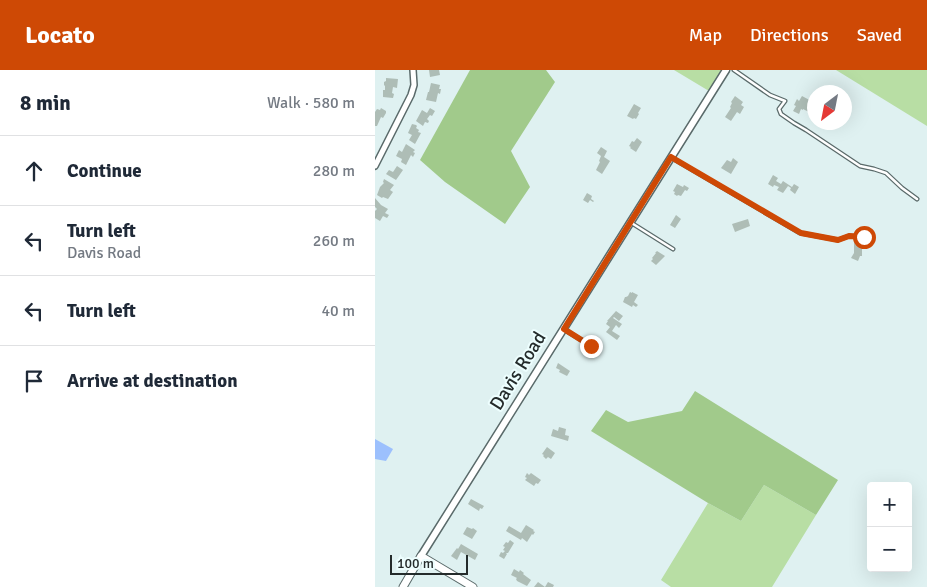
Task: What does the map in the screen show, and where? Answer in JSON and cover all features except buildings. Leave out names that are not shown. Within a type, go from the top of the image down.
[{"type":"main road","name":"Davis Road","points":[[403,587],[421,556]]},
{"type":"main road","points":[[421,556],[473,587]]},
{"type":"street","points":[[375,166],[411,95],[414,85],[413,70]]},
{"type":"street","name":"Davis Road","points":[[421,556],[725,70]]},
{"type":"lane","points":[[733,70],[770,95],[785,100],[779,109],[781,114],[793,123],[860,166],[885,173],[917,199]]},
{"type":"lane","points":[[671,157],[801,233],[838,240],[849,236],[864,237]]},
{"type":"lane","points":[[630,222],[673,249]]},
{"type":"lane","points":[[564,329],[591,346]]},
{"type":"green space","points":[[470,70],[546,70],[555,82],[511,151],[530,187],[505,224],[445,182],[420,160]]},
{"type":"green space","points":[[674,70],[722,70],[709,91]]},
{"type":"green space","points":[[836,70],[927,70],[927,126]]},
{"type":"green space","points":[[695,391],[838,480],[816,515],[764,485],[741,521],[708,503],[591,431],[606,410],[628,422],[682,411]]},
{"type":"green space","points":[[764,485],[816,515],[772,587],[671,587],[661,580],[708,503],[741,521]]},
{"type":"water","points":[[375,439],[393,449],[386,461],[375,459]]},
{"type":"route","points":[[591,346],[564,329],[671,157],[801,233],[838,240],[849,236],[864,237]]}]
